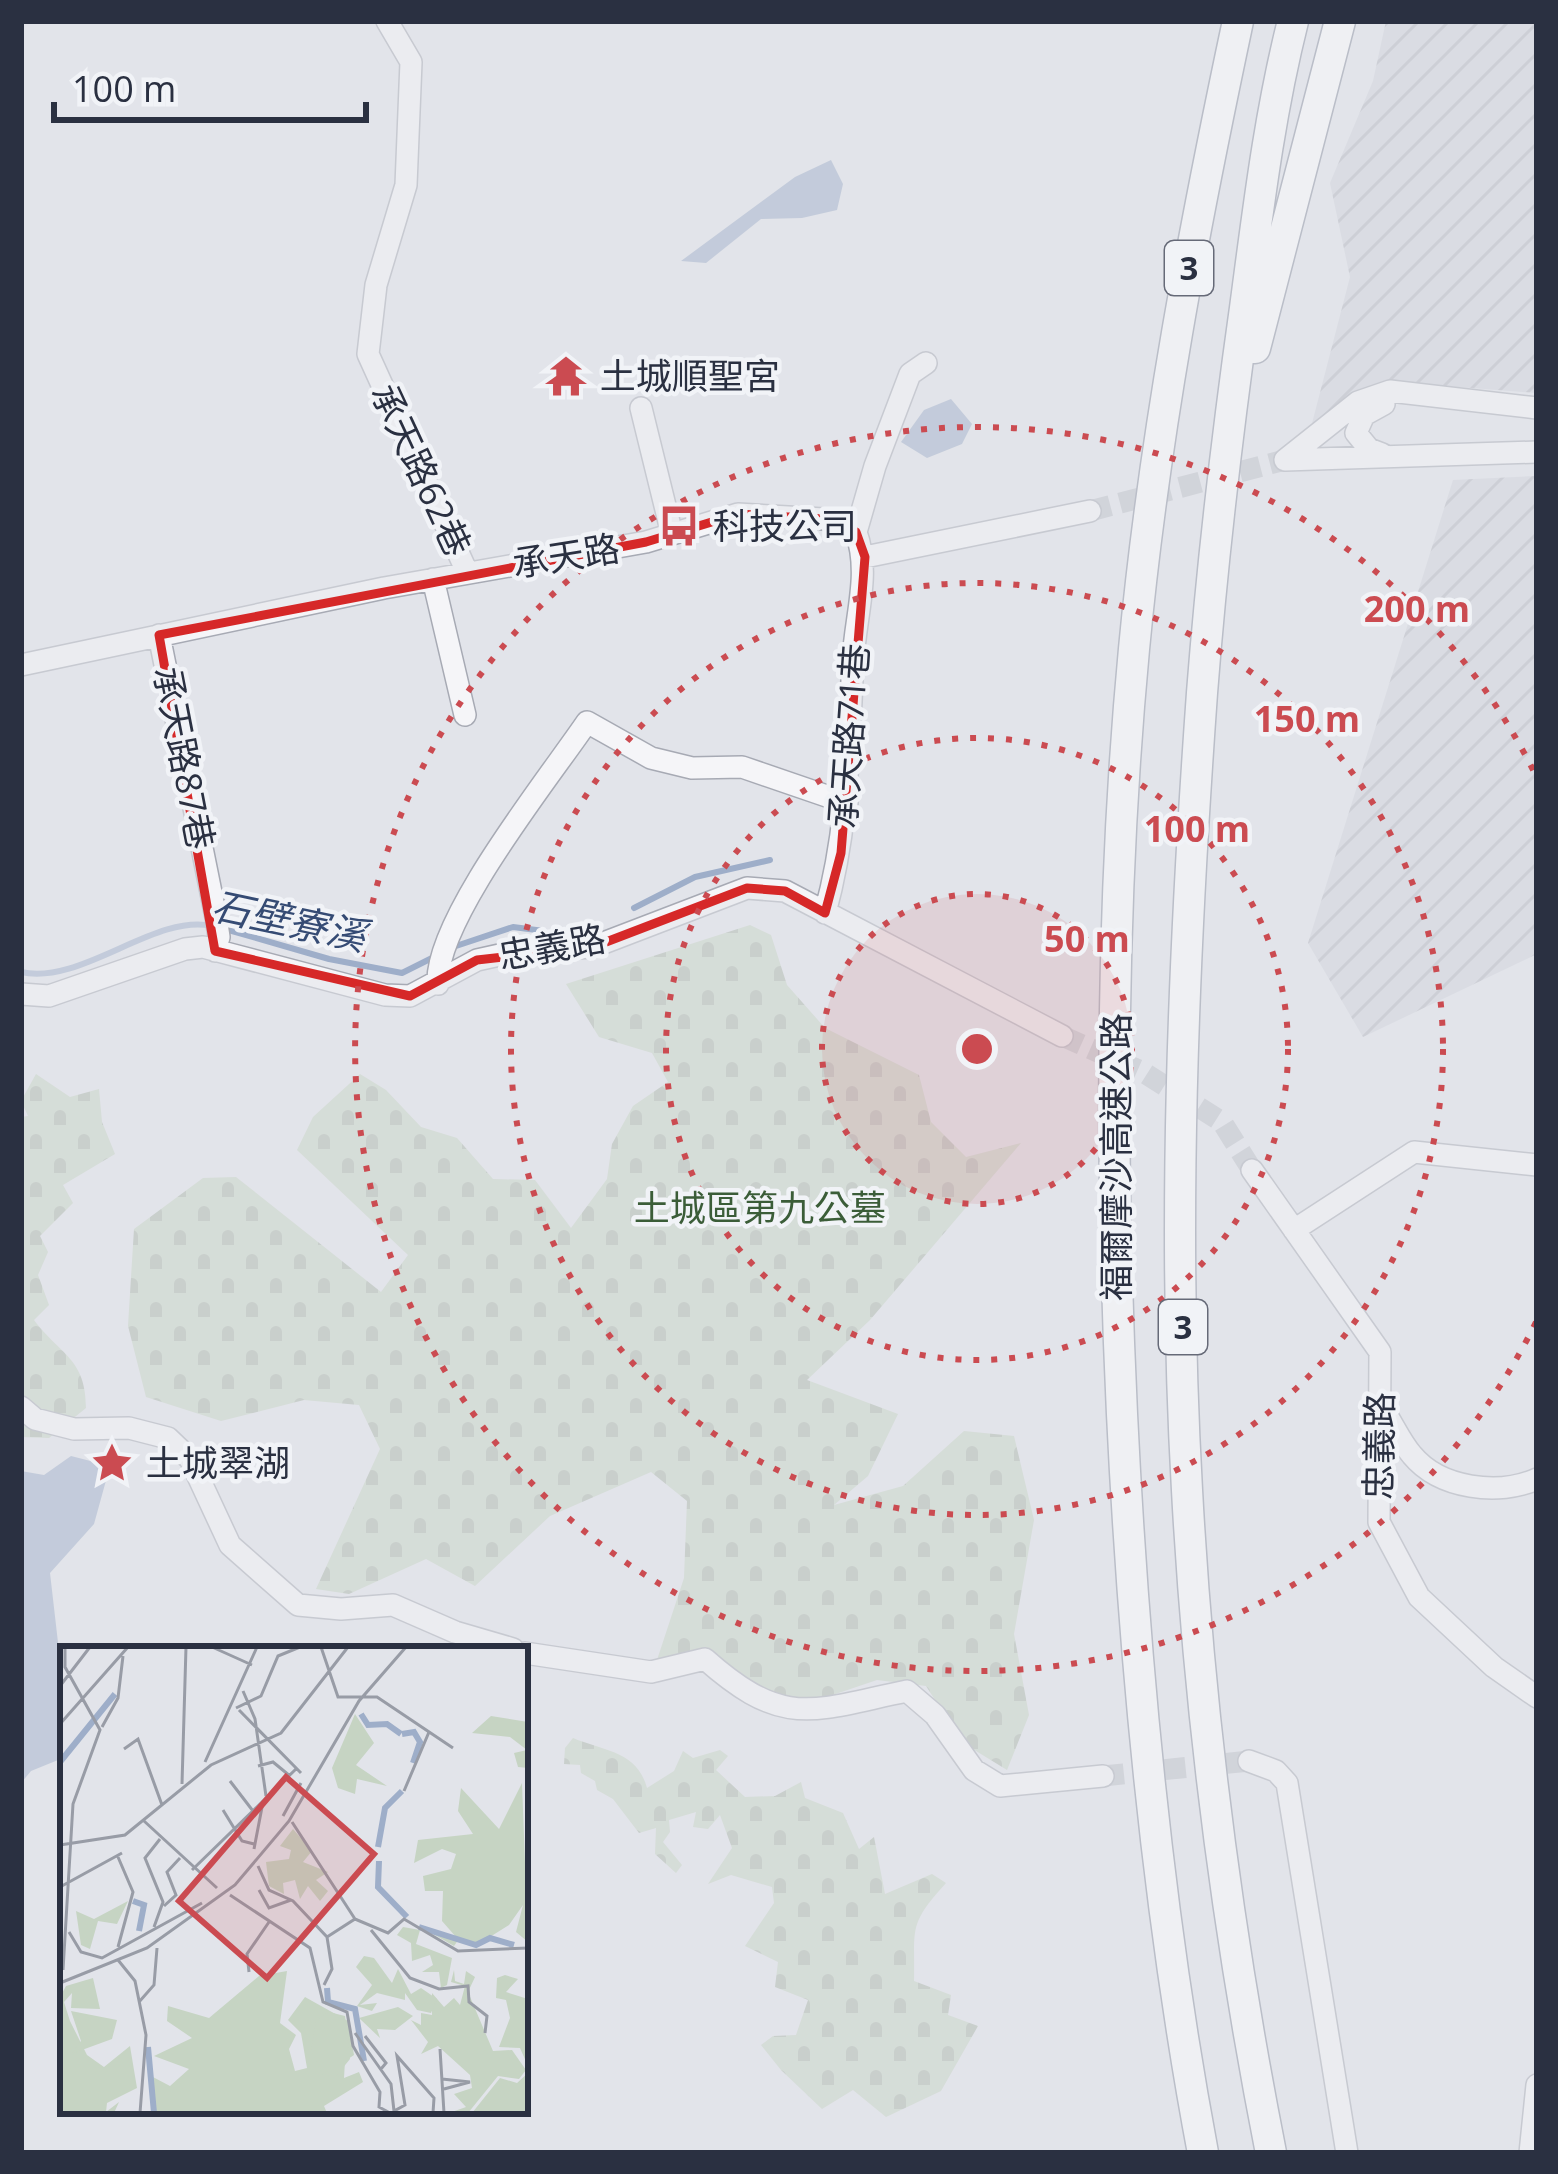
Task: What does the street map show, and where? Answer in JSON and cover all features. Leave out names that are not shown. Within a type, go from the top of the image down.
[{"type":"highway","name":"福爾摩沙高速公路","points":[[1203,2153],[1184,2050],[1146,1768],[1126,1493],[1113,1220],[1116,909],[1134,651],[1149,517],[1177,330],[1238,21]]},
{"type":"highway","name":"福爾摩沙高速公路","points":[[1271,2153],[1250,2048],[1209,1765],[1186,1490],[1180,1207],[1186,911],[1225,458],[1272,106],[1292,21]]},
{"type":"highway","points":[[1225,458],[1340,21]]},
{"type":"street","name":"承天路62巷","points":[[387,21],[412,62],[406,185],[376,285],[368,354],[467,572]]},
{"type":"street","points":[[926,363],[910,374],[875,466],[856,532],[865,557],[1090,511]]},
{"type":"street","points":[[1537,408],[1390,391],[1358,402],[1285,460],[1537,452]]},
{"type":"street","points":[[1383,454],[1369,449],[1356,433],[1364,415],[1391,403],[1438,397]]},
{"type":"street","points":[[641,408],[672,534]]},
{"type":"street","points":[[1341,418],[1337,436],[1342,455]]},
{"type":"street","name":"承天路","points":[[21,665],[672,534],[738,514],[824,519],[856,532]]},
{"type":"street","name":"承天路71巷","points":[[825,913],[842,853],[853,657],[865,557]]},
{"type":"street","points":[[433,579],[465,715]]},
{"type":"street","name":"承天路87巷","points":[[159,635],[217,935]]},
{"type":"street","points":[[437,976],[454,916],[587,722],[651,758],[692,768],[742,767],[847,803]]},
{"type":"street","name":"忠義路","points":[[21,994],[50,996],[217,935],[386,995],[410,996],[437,976],[477,960],[513,952],[593,946],[747,888],[785,892],[1062,1036]]},
{"type":"street","points":[[1294,1230],[1414,1152],[1537,1165]]},
{"type":"street","name":"忠義路","points":[[1252,1170],[1379,1352],[1378,1522],[1419,1597],[1494,1667],[1537,1697]]},
{"type":"street","points":[[1380,1405],[1415,1460],[1442,1475],[1496,1491],[1537,1479]]},
{"type":"street","points":[[21,1407],[35,1419],[74,1429],[129,1428],[168,1438],[190,1459],[230,1545],[298,1605],[341,1609],[393,1605],[503,1646]]},
{"type":"street","points":[[528,1652],[651,1672],[705,1659],[736,1686],[785,1709],[831,1709],[907,1691],[935,1715],[974,1769],[1000,1786],[1103,1776]]},
{"type":"street","points":[[1249,1761],[1276,1771],[1287,1783],[1347,2153]]},
{"type":"street","points":[[1529,2153],[1537,2085]]},
{"type":"highlighted area","points":[[738,514],[824,519],[856,532],[865,557],[841,853],[825,913],[785,891],[747,888],[593,947],[477,960],[410,996],[215,951],[159,635],[646,542]]},
{"type":"shaded area","points":[[1386,21],[1537,21],[1537,393],[1420,384],[1309,435],[1350,277],[1330,183],[1373,81]]},
{"type":"shaded area","points":[[1537,476],[1537,954],[1363,1037],[1308,943],[1453,480]]},
{"type":"green space","name":"土城區第九公墓","points":[[750,925],[771,935],[787,985],[825,1028],[919,1075],[931,1122],[966,1157],[1021,1143],[870,1320],[807,1380],[898,1414],[868,1476],[834,1505],[903,1486],[964,1431],[1014,1436],[1034,1520],[1014,1634],[1029,1715],[1007,1770],[963,1743],[926,1686],[877,1680],[806,1704],[739,1680],[656,1663],[684,1578],[687,1501],[651,1472],[550,1516],[475,1586],[426,1559],[349,1594],[316,1589],[380,1449],[359,1405],[304,1400],[221,1421],[146,1397],[128,1326],[134,1229],[203,1178],[236,1177],[381,1292],[408,1255],[297,1150],[313,1117],[360,1074],[386,1090],[421,1127],[457,1138],[493,1179],[535,1180],[571,1228],[607,1179],[612,1144],[633,1106],[668,1082],[652,1053],[599,1037],[566,984]]},
{"type":"green space","points":[[36,1074],[70,1097],[99,1089],[102,1122],[115,1154],[63,1185],[73,1203],[40,1236],[48,1252],[38,1275],[49,1305],[34,1320],[76,1367],[86,1408],[49,1438],[21,1437],[21,1117],[28,1116],[21,1101]]},
{"type":"green space","points":[[573,1738],[627,1759],[647,1788],[674,1771],[683,1751],[693,1758],[720,1750],[728,1756],[716,1770],[745,1797],[775,1796],[801,1782],[805,1798],[843,1813],[859,1849],[874,1837],[885,1894],[932,1874],[946,1883],[916,1927],[914,1981],[951,1995],[948,2015],[978,2026],[941,2091],[886,2117],[853,2090],[822,2109],[781,2070],[761,2045],[773,2036],[796,2035],[808,2000],[775,1987],[778,1962],[745,1946],[774,1903],[772,1887],[731,1875],[708,1884],[732,1848],[720,1815],[708,1829],[693,1827],[696,1812],[669,1820],[670,1832],[663,1842],[682,1865],[676,1873],[655,1854],[656,1828],[639,1833],[613,1799],[581,1773],[580,1765],[564,1764],[565,1748]]},
{"type":"water","points":[[831,160],[843,184],[837,210],[802,218],[761,219],[706,263],[681,261],[795,177]]},
{"type":"water","points":[[951,399],[972,424],[962,444],[927,458],[901,442],[924,410]]},
{"type":"water","points":[[71,1456],[110,1466],[94,1524],[50,1573],[60,1660],[60,1759],[31,1771],[21,1783],[21,1471],[44,1475]]},
{"type":"waterway","name":"石壁寮溪","points":[[634,908],[695,877],[770,860]]},
{"type":"waterway","name":"石壁寮溪","points":[[21,972],[68,969],[167,930],[212,926]]},
{"type":"waterway","name":"石壁寮溪","points":[[453,947],[513,927],[544,931]]},
{"type":"waterway","name":"石壁寮溪","points":[[225,929],[329,959],[402,973],[436,956]]},
{"type":"tunnel","points":[[1090,511],[1285,460]]},
{"type":"tunnel","points":[[1062,1036],[1143,1072],[1222,1122],[1252,1170]]},
{"type":"tunnel","points":[[1103,1776],[1249,1761]]},
{"type":"place","name":"土城順聖宮","points":[[566,376]]},
{"type":"place","name":"科技公司","points":[[679,526]]},
{"type":"place","name":"土城翠湖","points":[[112,1463]]}]
